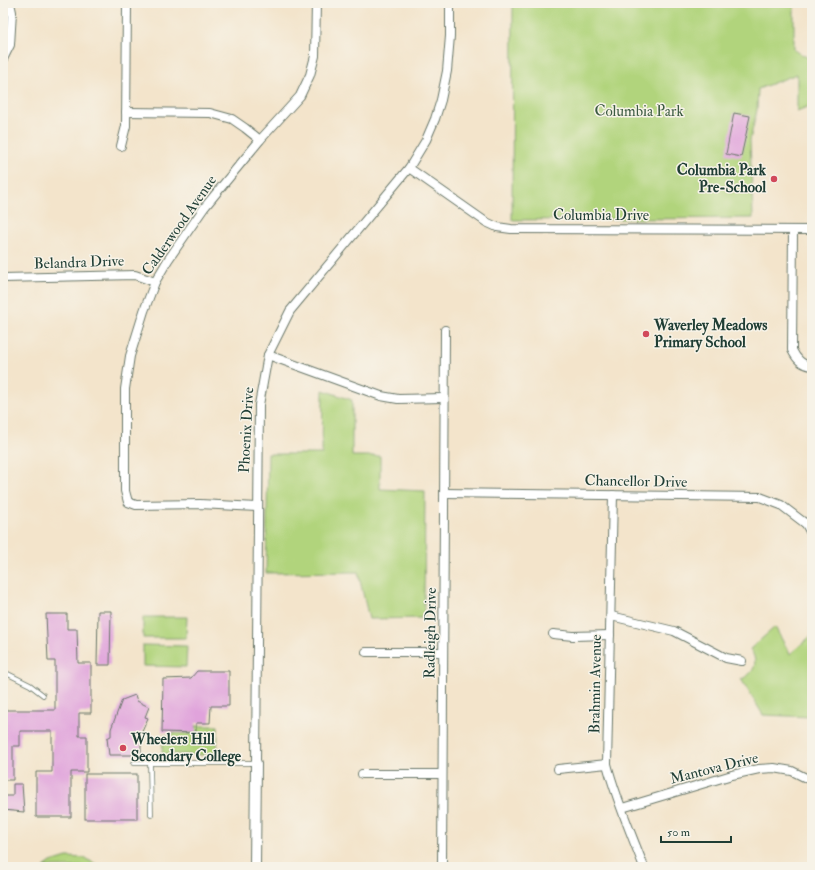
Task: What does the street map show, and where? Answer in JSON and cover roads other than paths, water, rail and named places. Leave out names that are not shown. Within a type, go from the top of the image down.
[{"type":"street","points":[[3,59],[10,44],[12,12],[10,3]]},
{"type":"street","points":[[121,146],[126,126],[127,3]]},
{"type":"street","name":"Calderwood Avenue","points":[[257,507],[200,504],[136,505],[128,502],[125,491],[125,389],[130,356],[144,311],[155,282],[168,260],[204,208],[260,140],[300,96],[310,75],[315,56],[316,3]]},
{"type":"street","name":"Phoenix Drive","points":[[255,867],[259,405],[268,356],[290,311],[409,168],[426,140],[441,100],[447,71],[450,3]]},
{"type":"street","points":[[126,112],[210,113],[232,118],[260,140]]},
{"type":"street","name":"Columbia Drive","points":[[409,168],[486,222],[497,227],[511,229],[812,230]]},
{"type":"street","points":[[793,230],[792,350],[797,360],[808,366],[812,366]]},
{"type":"street","name":"Belandra Drive","points":[[3,278],[135,275],[155,282]]},
{"type":"street","name":"Radleigh Drive","points":[[442,867],[445,330]]},
{"type":"street","points":[[268,356],[381,396],[398,399],[444,398]]},
{"type":"street","name":"Chancellor Drive","points":[[445,493],[760,498],[781,505],[809,521],[812,535]]},
{"type":"street","name":"Brahmin Avenue","points":[[613,495],[607,764],[613,788],[644,867]]},
{"type":"street","points":[[611,616],[674,631],[726,658],[742,661]]},
{"type":"street","points":[[553,634],[573,636],[610,635]]},
{"type":"street","points":[[366,652],[444,652]]},
{"type":"street","points":[[558,769],[607,764]]},
{"type":"street","name":"Mantova Drive","points":[[622,808],[732,775],[760,769],[774,768],[792,771],[812,781]]},
{"type":"street","points":[[362,774],[442,774]]},
{"type":"lane","points":[[3,680],[6,673],[30,685],[43,695]]},
{"type":"lane","points":[[134,763],[256,762]]},
{"type":"lane","points":[[150,763],[151,815]]},
{"type":"place","name":"Columbia Park Pre-School","points":[[774,179]]},
{"type":"place","name":"Waverley Meadows Primary School","points":[[646,334]]},
{"type":"place","name":"Wheelers Hill Secondary College","points":[[123,748]]},
{"type":"park label","name":"Columbia Park","points":[[639,111]]}]
